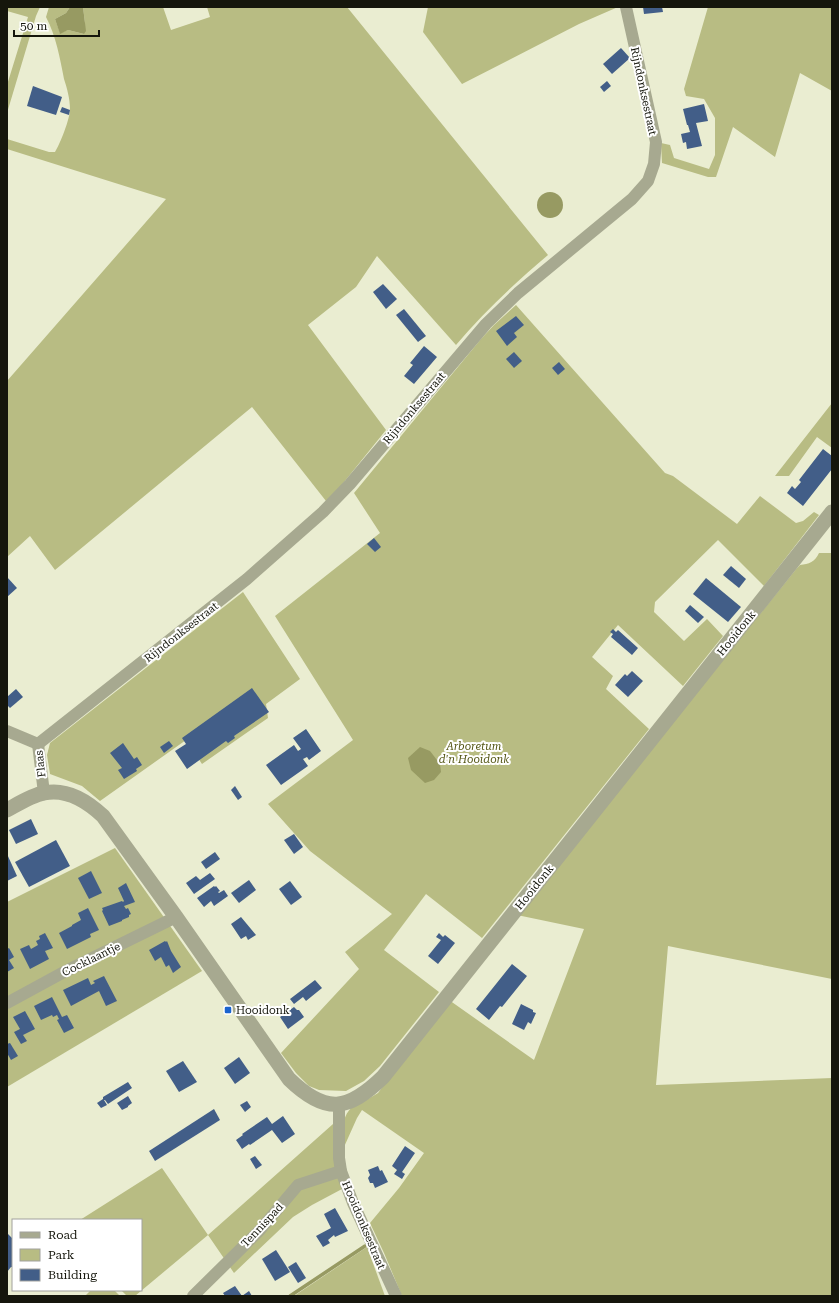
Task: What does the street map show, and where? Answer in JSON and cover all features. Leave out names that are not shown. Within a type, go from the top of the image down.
[{"type":"street","name":"Rijndonksestraat","points":[[38,744],[247,579],[323,512],[350,484],[486,324],[518,292],[632,199],[648,182],[654,164],[656,142],[626,7]]},
{"type":"street","name":"Hooidonk","points":[[44,793],[60,792],[74,796],[90,804],[103,816],[176,917],[289,1079],[302,1092],[316,1100],[333,1104],[346,1104],[360,1097],[371,1089],[383,1077],[832,512]]},
{"type":"street","name":"Flaas","points":[[7,731],[38,744],[44,793]]},
{"type":"street","points":[[7,810],[44,793]]},
{"type":"street","name":"Cocklaantje","points":[[7,1003],[64,972],[176,917]]},
{"type":"street","name":"Hooidonksestraat","points":[[339,1104],[339,1158],[341,1171],[353,1203],[396,1296]]},
{"type":"street","name":"Tennispad","points":[[193,1296],[260,1230],[298,1185],[341,1171]]},
{"type":"green space","points":[[7,7],[40,7],[7,113],[7,85],[28,17],[7,11]]},
{"type":"green space","points":[[49,7],[70,7],[66,13],[55,19],[60,33],[68,30],[84,34],[85,23],[83,7],[163,7],[171,30],[210,17],[207,7],[347,7],[548,255],[500,298],[456,345],[377,256],[356,287],[308,325],[386,430],[340,487],[326,501],[252,407],[55,570],[30,536],[7,557],[7,381],[166,199],[7,149],[7,139],[49,152],[55,152],[67,125],[70,113],[69,101],[57,47],[46,17]]},
{"type":"green space","points":[[428,7],[618,7],[579,24],[462,84],[423,32]]},
{"type":"green space","points":[[708,7],[832,7],[832,91],[800,73],[775,157],[733,127],[716,177],[708,177],[662,163],[661,143],[670,145],[674,158],[709,169],[715,155],[715,118],[704,99],[686,96],[684,89]]},
{"type":"green space","name":"Arboretum d'n Hooidonk","points":[[516,305],[665,473],[673,476],[737,524],[760,496],[796,523],[803,521],[814,512],[819,515],[764,586],[718,540],[655,602],[654,612],[684,641],[707,619],[723,636],[683,686],[618,625],[592,657],[613,676],[606,689],[649,729],[482,938],[426,894],[384,950],[439,992],[380,1066],[364,1081],[346,1091],[319,1090],[309,1086],[296,1073],[281,1053],[359,969],[345,952],[392,914],[310,851],[268,804],[353,740],[275,616],[380,533],[354,493],[481,339]]},
{"type":"green space","points":[[832,403],[832,448],[817,437],[789,476],[775,476]]},
{"type":"green space","points":[[819,553],[832,553],[832,979],[668,946],[656,1085],[832,1078],[832,1296],[402,1296],[370,1223],[399,1188],[424,1153],[362,1110],[344,1147],[344,1124],[347,1114],[355,1105],[378,1093],[449,1000],[534,1060],[584,929],[517,915],[797,568],[800,565],[814,560]]},
{"type":"green space","points":[[243,592],[300,679],[266,704],[268,718],[202,764],[186,740],[100,801],[82,786],[50,774],[47,755],[50,743]]},
{"type":"green space","points":[[115,848],[202,971],[7,1087],[7,902]]},
{"type":"green space","points":[[333,1124],[335,1163],[342,1189],[293,1217],[234,1273],[208,1235]]},
{"type":"green space","points":[[162,1168],[208,1235],[142,1290],[142,1219],[82,1219]]},
{"type":"green space","points":[[367,1247],[385,1296],[294,1296]]},
{"type":"green space","points":[[90,1291],[115,1291],[120,1296],[85,1296]]},
{"type":"green space","points":[[122,1291],[141,1291],[135,1296],[127,1296]]},
{"type":"shaded area","points":[[70,7],[83,7],[86,31],[84,34],[68,30],[60,34],[55,19],[66,13]]},
{"type":"shaded area","points":[[550,192],[559,196],[563,205],[559,214],[550,218],[541,214],[537,205],[541,196]]},
{"type":"shaded area","points":[[420,747],[430,751],[440,764],[441,772],[434,780],[425,783],[411,770],[408,758]]},
{"type":"building","points":[[643,7],[662,7],[663,12],[644,14]]},
{"type":"building","points":[[621,48],[630,58],[612,74],[603,64]]},
{"type":"building","points":[[607,81],[611,86],[604,92],[600,87]]},
{"type":"building","points":[[33,86],[62,97],[56,115],[27,106]]},
{"type":"building","points":[[704,104],[708,121],[696,123],[702,146],[687,149],[686,142],[683,143],[681,134],[690,132],[683,109]]},
{"type":"building","points":[[62,107],[70,110],[69,115],[60,112]]},
{"type":"building","points":[[383,284],[397,299],[386,309],[373,292]]},
{"type":"building","points":[[404,309],[426,336],[418,342],[396,315]]},
{"type":"building","points":[[516,316],[524,325],[514,333],[517,337],[507,346],[496,331]]},
{"type":"building","points":[[424,346],[437,357],[414,384],[404,376],[413,365],[410,363]]},
{"type":"building","points":[[514,352],[522,361],[514,368],[506,359]]},
{"type":"building","points":[[559,362],[565,369],[558,375],[552,368]]},
{"type":"building","points":[[823,449],[832,456],[832,469],[803,506],[787,493],[792,486],[795,489],[801,482],[799,480]]},
{"type":"building","points":[[374,538],[381,547],[375,552],[367,544]]},
{"type":"building","points":[[731,566],[746,579],[739,588],[723,575]]},
{"type":"building","points":[[7,577],[17,588],[7,597]]},
{"type":"building","points":[[706,578],[741,607],[728,622],[693,594]]},
{"type":"building","points":[[690,605],[704,617],[698,623],[685,611]]},
{"type":"building","points":[[613,629],[616,632],[618,630],[638,648],[632,655],[611,637],[613,634],[610,632]]},
{"type":"building","points":[[632,671],[643,681],[628,697],[615,685],[625,674],[627,676]]},
{"type":"building","points":[[252,688],[269,712],[234,736],[235,738],[228,743],[226,741],[187,769],[175,751],[186,744],[182,738]]},
{"type":"building","points":[[16,689],[23,697],[10,708],[7,705],[7,697]]},
{"type":"building","points":[[306,729],[321,751],[309,760],[307,757],[303,759],[308,766],[281,785],[266,765],[294,745],[298,751],[301,749],[293,738]]},
{"type":"building","points":[[169,741],[173,746],[164,753],[160,747]]},
{"type":"building","points":[[123,743],[134,759],[137,757],[142,765],[136,769],[137,771],[124,779],[118,770],[122,768],[110,753]]},
{"type":"building","points":[[235,786],[242,797],[238,800],[231,790]]},
{"type":"building","points":[[31,819],[38,834],[16,844],[9,830]]},
{"type":"building","points":[[294,834],[303,847],[294,854],[284,840]]},
{"type":"building","points":[[56,840],[70,866],[29,887],[15,862]]},
{"type":"building","points":[[215,852],[220,859],[206,869],[201,862]]},
{"type":"building","points":[[7,854],[17,876],[7,881]]},
{"type":"building","points":[[91,871],[102,893],[89,899],[78,878]]},
{"type":"building","points":[[210,873],[215,879],[194,894],[186,883],[196,876],[200,880]]},
{"type":"building","points":[[249,880],[256,890],[239,903],[231,893]]},
{"type":"building","points":[[290,881],[302,897],[291,905],[279,889]]},
{"type":"building","points":[[126,883],[135,902],[124,906],[126,909],[128,908],[131,914],[122,921],[109,926],[102,908],[124,901],[118,888]]},
{"type":"building","points":[[216,886],[220,891],[218,892],[219,893],[224,890],[228,896],[214,906],[211,901],[204,907],[197,898]]},
{"type":"building","points":[[88,908],[99,930],[90,934],[91,937],[67,949],[59,933],[81,920],[78,913]]},
{"type":"building","points":[[241,917],[256,935],[248,940],[246,936],[241,939],[231,924]]},
{"type":"building","points":[[45,933],[53,948],[45,951],[49,959],[30,969],[20,949],[29,945],[31,949],[38,945],[36,941],[40,939],[39,936]]},
{"type":"building","points":[[439,933],[443,937],[445,935],[455,943],[438,964],[428,956],[441,940],[436,937]]},
{"type":"building","points":[[167,941],[171,951],[181,967],[173,973],[169,965],[166,967],[161,957],[155,961],[149,950]]},
{"type":"building","points":[[9,948],[14,957],[9,960],[14,968],[7,972],[7,949]]},
{"type":"building","points":[[512,964],[527,976],[502,1007],[500,1006],[489,1020],[476,1009]]},
{"type":"building","points":[[104,976],[117,1001],[106,1006],[99,991],[71,1006],[63,990],[88,978],[91,985],[95,983],[93,981]]},
{"type":"building","points":[[315,980],[322,988],[306,1001],[303,997],[294,1004],[290,999]]},
{"type":"building","points":[[52,997],[62,1017],[67,1015],[74,1028],[64,1033],[57,1020],[59,1019],[57,1015],[53,1017],[52,1015],[41,1020],[34,1006]]},
{"type":"building","points":[[521,1004],[536,1013],[531,1024],[528,1022],[524,1030],[512,1024]]},
{"type":"building","points":[[294,1007],[299,1010],[304,1017],[288,1029],[280,1017]]},
{"type":"building","points":[[25,1011],[35,1029],[23,1035],[27,1041],[21,1044],[14,1032],[20,1029],[13,1017]]},
{"type":"building","points":[[10,1043],[18,1056],[11,1060],[7,1053],[7,1044]]},
{"type":"building","points":[[239,1057],[250,1073],[235,1084],[224,1068]]},
{"type":"building","points":[[183,1061],[197,1082],[179,1092],[166,1071]]},
{"type":"building","points":[[128,1082],[132,1088],[108,1104],[104,1100],[107,1105],[101,1108],[97,1103],[103,1099],[103,1097]]},
{"type":"building","points":[[128,1096],[132,1103],[122,1110],[117,1103]]},
{"type":"building","points":[[247,1101],[251,1107],[245,1112],[240,1105]]},
{"type":"building","points":[[214,1109],[220,1120],[155,1161],[149,1151]]},
{"type":"building","points":[[283,1116],[295,1134],[282,1143],[272,1130],[242,1149],[236,1140],[243,1135],[242,1134],[267,1117],[272,1124]]},
{"type":"building","points":[[405,1146],[415,1153],[402,1172],[405,1174],[402,1179],[394,1174],[397,1170],[392,1166]]},
{"type":"building","points":[[255,1156],[262,1165],[256,1169],[250,1159]]},
{"type":"building","points":[[378,1166],[380,1171],[382,1170],[388,1182],[375,1188],[373,1183],[370,1183],[368,1178],[370,1175],[368,1170]]},
{"type":"building","points":[[335,1208],[348,1231],[335,1237],[334,1235],[328,1240],[330,1243],[323,1247],[316,1236],[331,1228],[324,1214]]},
{"type":"building","points":[[8,1234],[12,1238],[12,1267],[7,1272]]},
{"type":"building","points":[[276,1250],[290,1272],[275,1281],[262,1259]]},
{"type":"building","points":[[296,1262],[306,1278],[298,1283],[288,1267]]},
{"type":"building","points":[[235,1286],[242,1296],[225,1296],[223,1293]]},
{"type":"building","points":[[249,1291],[252,1296],[242,1296]]},
{"type":"waterway","points":[[290,1296],[365,1246]]},
{"type":"place","name":"Hooidonk","points":[[228,1010]]}]
